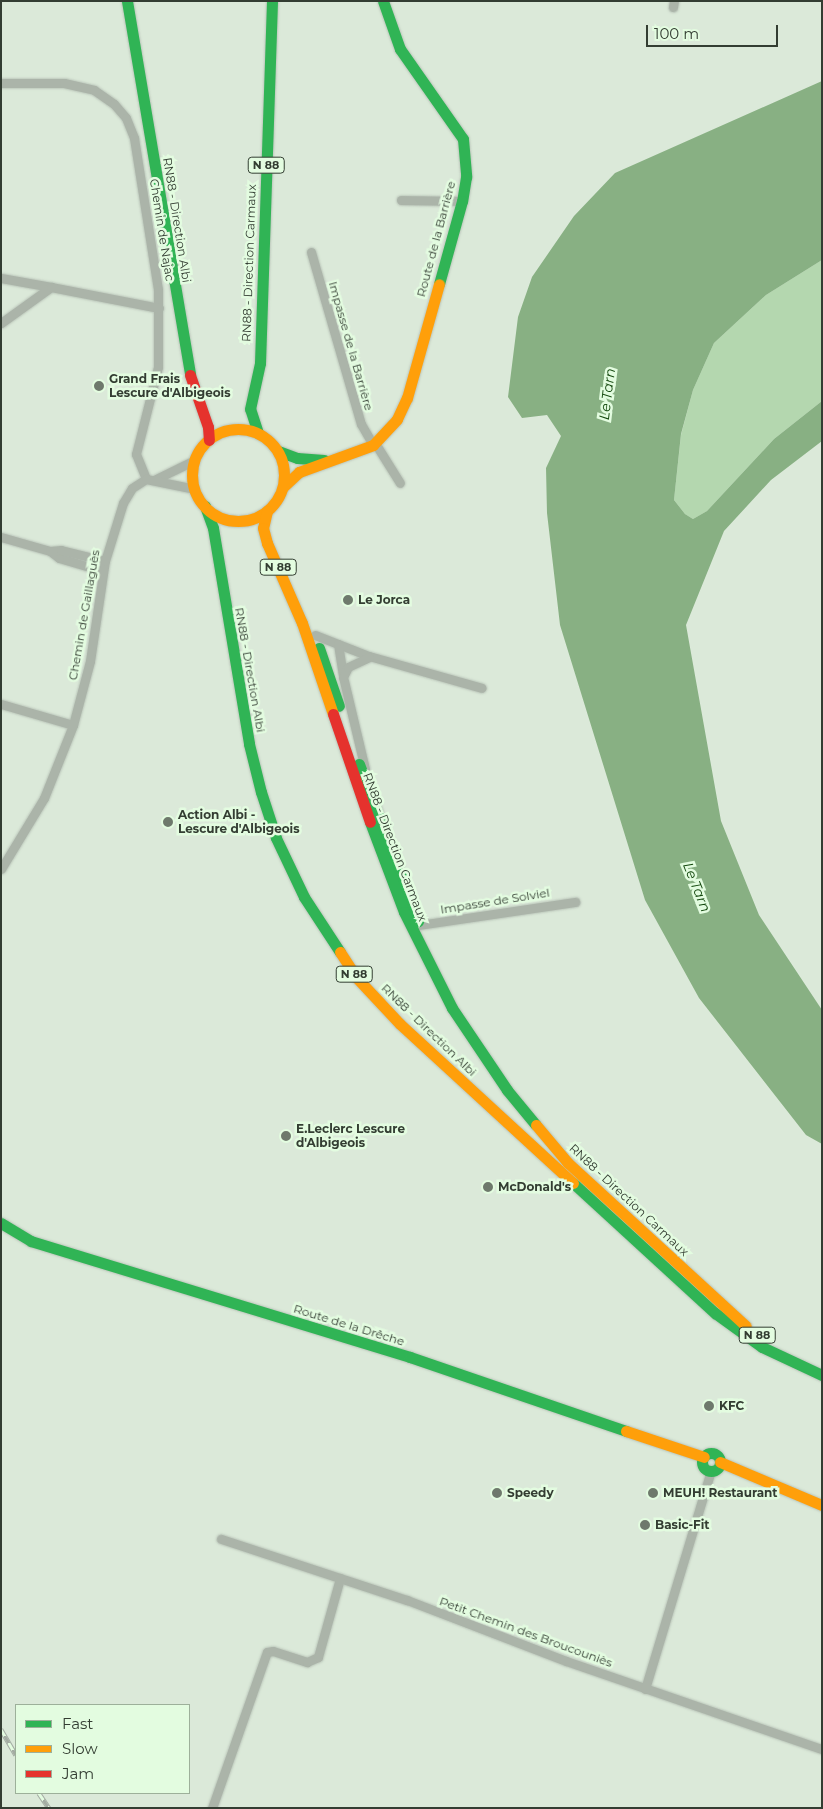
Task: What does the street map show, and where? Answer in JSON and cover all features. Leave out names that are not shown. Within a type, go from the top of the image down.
[{"type":"main road","name":"RN88 - Direction Albi","points":[[127,1],[186,363],[208,427],[209,440]]},
{"type":"main road","name":"RN88 - Direction Carmaux","points":[[258,433],[250,409],[260,363],[272,1]]},
{"type":"main road","name":"Route de la Barrière","points":[[283,487],[299,472],[328,460],[345,457],[374,444],[397,419],[407,398],[462,201],[466,177],[463,139],[400,49],[383,1]]},
{"type":"main road","points":[[232,430],[258,433],[278,451],[284,468],[283,487],[267,511],[252,519],[235,520],[218,516],[204,506],[194,488],[195,460],[209,440],[232,430]]},
{"type":"main road","name":"Route de la Barrière","points":[[278,451],[297,458],[328,460]]},
{"type":"main road","name":"RN88 - Direction Albi","points":[[204,506],[213,528],[249,744],[261,792],[276,838],[308,904],[356,977],[380,1003],[715,1313],[762,1347],[822,1376]]},
{"type":"main road","name":"RN88 - Direction Carmaux","points":[[267,511],[263,528],[302,623],[380,854],[427,960],[457,1015],[507,1090],[568,1164],[591,1187],[763,1340],[781,1350],[822,1365]]},
{"type":"main road","points":[[272,553],[295,588],[315,635],[375,808],[419,926],[481,1038],[591,1187]]},
{"type":"main road","name":"Route de la Drêche","points":[[1,1223],[31,1241],[410,1357],[703,1459]]},
{"type":"main road","points":[[720,1462],[717,1468],[710,1471],[704,1468],[703,1459],[714,1453],[720,1462],[822,1505]]},
{"type":"street","name":"Chemin de Najac","points":[[1,83],[64,83],[94,90],[114,104],[126,118],[140,166],[159,308],[158,368],[136,454],[146,479]]},
{"type":"street","points":[[400,200],[462,201]]},
{"type":"street","name":"Impasse de la Barrière","points":[[310,252],[361,424],[400,483]]},
{"type":"street","points":[[1,278],[159,308]]},
{"type":"street","points":[[1,323],[51,287]]},
{"type":"street","points":[[156,479],[195,460]]},
{"type":"street","points":[[146,479],[156,479],[194,488]]},
{"type":"street","name":"Chemin de Gaillaguès","points":[[1,869],[44,798],[73,725],[90,661],[104,566],[123,503],[132,488],[146,479]]},
{"type":"street","points":[[1,537],[50,551],[62,550],[104,566]]},
{"type":"street","points":[[315,635],[369,656],[482,688]]},
{"type":"street","points":[[338,644],[343,677],[375,808]]},
{"type":"street","points":[[343,677],[348,667],[362,657],[369,656]]},
{"type":"street","points":[[1,704],[73,725]]},
{"type":"street","name":"Impasse de Solviel","points":[[419,926],[575,902]]},
{"type":"street","points":[[644,1689],[710,1471]]},
{"type":"street","name":"Petit Chemin des Broucouniès","points":[[221,1539],[340,1578],[644,1689],[822,1749]]},
{"type":"street","points":[[212,1808],[267,1652],[274,1651],[306,1662],[318,1657],[340,1578]]},
{"type":"shaded area","points":[[822,260],[822,401],[774,439],[707,511],[693,519],[685,514],[674,500],[681,435],[693,390],[714,343],[766,295]]},
{"type":"water","name":"Le Tarn","points":[[822,81],[822,260],[766,295],[714,343],[693,390],[681,434],[674,500],[685,514],[693,519],[707,511],[774,439],[822,401],[822,441],[771,480],[724,531],[686,625],[721,821],[759,915],[822,1010],[822,1144],[806,1135],[699,998],[645,900],[560,625],[547,513],[546,468],[561,436],[547,415],[522,418],[508,397],[518,317],[532,277],[574,216],[615,173]]},
{"type":"railway","points":[[1,1729],[15,1753]]},
{"type":"railway","points":[[40,1794],[49,1808]]},
{"type":"traffic: fast","points":[[127,1],[190,375]]},
{"type":"traffic: fast","points":[[258,433],[250,409],[260,363],[272,1]]},
{"type":"traffic: fast","points":[[383,1],[400,49],[463,139],[466,177],[462,201],[439,284]]},
{"type":"traffic: fast","points":[[278,451],[297,458],[324,460]]},
{"type":"traffic: fast","points":[[205,506],[213,528],[249,744],[261,792],[276,838],[304,897],[340,952]]},
{"type":"traffic: fast","points":[[319,648],[339,706]]},
{"type":"traffic: fast","points":[[359,764],[418,921]]},
{"type":"traffic: fast","points":[[370,822],[404,912],[452,1008],[507,1090],[536,1125]]},
{"type":"traffic: fast","points":[[573,1183],[715,1313],[762,1347],[822,1375]]},
{"type":"traffic: fast","points":[[1,1223],[31,1241],[410,1357],[626,1431]]},
{"type":"traffic: fast","points":[[711,1453],[717,1456],[720,1462],[717,1468],[711,1471],[705,1468],[702,1462],[705,1456],[711,1453]]},
{"type":"traffic: slow","points":[[283,487],[299,472],[373,445],[397,419],[407,398],[439,284]]},
{"type":"traffic: slow","points":[[238,429],[255,433],[270,443],[280,458],[284,475],[280,492],[270,507],[255,517],[238,521],[221,517],[206,507],[196,492],[192,475],[196,458],[206,443],[221,433],[238,429]]},
{"type":"traffic: slow","points":[[267,511],[263,528],[267,543],[302,623],[333,714]]},
{"type":"traffic: slow","points":[[340,952],[356,977],[400,1024],[573,1183]]},
{"type":"traffic: slow","points":[[536,1125],[568,1163],[746,1326]]},
{"type":"traffic: slow","points":[[626,1431],[704,1457]]},
{"type":"traffic: slow","points":[[720,1462],[822,1505]]},
{"type":"traffic: jam","points":[[190,375],[208,427],[209,440]]},
{"type":"traffic: jam","points":[[333,714],[370,822]]},
{"type":"place","name":"Grand Frais Lescure d'Albigeois","points":[[99,386]]},
{"type":"place","name":"Le Jorca","points":[[348,600]]},
{"type":"place","name":"Action Albi - Lescure d'Albigeois","points":[[168,822]]},
{"type":"place","name":"E.Leclerc Lescure d'Albigeois","points":[[286,1136]]},
{"type":"place","name":"McDonald's","points":[[488,1187]]},
{"type":"place","name":"KFC","points":[[709,1406]]},
{"type":"place","name":"Speedy","points":[[497,1493]]},
{"type":"place","name":"MEUH! Restaurant","points":[[653,1493]]},
{"type":"place","name":"Basic-Fit","points":[[645,1525]]}]
